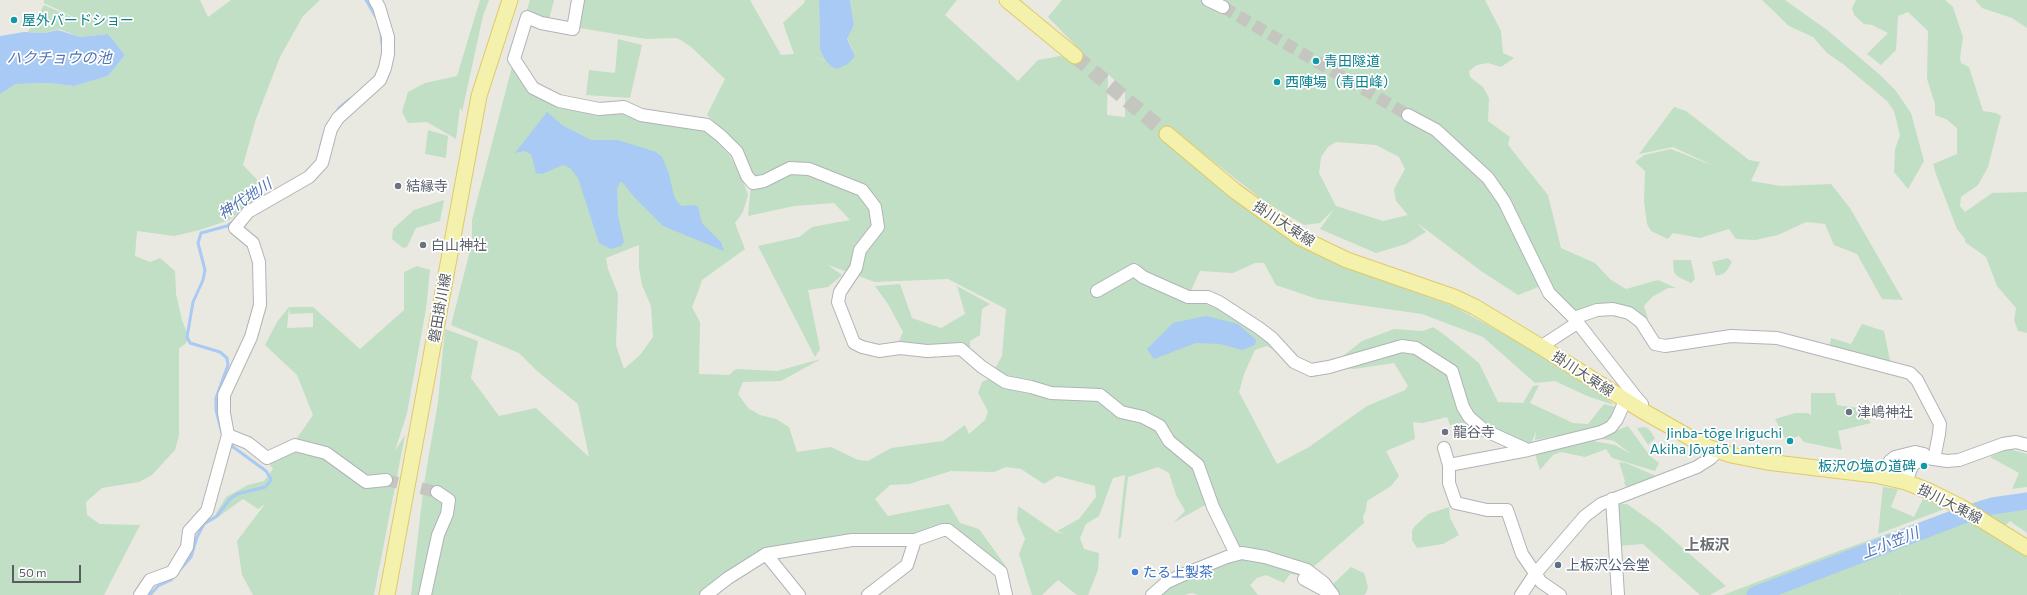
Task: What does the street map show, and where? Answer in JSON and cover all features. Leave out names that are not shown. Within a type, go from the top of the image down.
[{"type":"main road","name":"磐田掛川線","points":[[387,595],[479,96],[510,0]]},
{"type":"main road","points":[[1007,0],[1075,56]]},
{"type":"main road","name":"掛川大東線","points":[[1167,134],[1235,191],[1298,237],[1347,260],[1454,297],[1543,348],[1625,401],[1717,451],[1767,462],[1884,476],[1906,482],[1931,492],[1961,507],[2027,548]]},
{"type":"main road","points":[[394,556],[394,595]]},
{"type":"street","points":[[140,595],[150,580],[172,572],[187,547],[189,531],[207,511],[227,439],[224,413],[224,395],[251,337],[260,305],[259,262],[252,243],[235,228],[248,212],[309,177],[322,162],[331,129],[338,118],[380,80],[385,68],[388,54],[388,37],[380,7],[375,0]]},
{"type":"street","points":[[578,0],[572,29],[541,23],[527,17],[514,59],[533,88],[559,101],[598,109],[624,107],[641,115],[707,125],[737,152],[747,176],[753,183],[764,181],[790,168],[809,169],[862,190],[875,207],[878,227],[860,250],[856,268],[840,292],[838,302],[854,343],[862,347],[879,351],[900,348],[927,351],[961,349],[982,367],[1005,382],[1051,393],[1100,395],[1122,412],[1143,416],[1160,426],[1169,441],[1198,465],[1213,507],[1236,554]]},
{"type":"street","points":[[1208,0],[1223,8]]},
{"type":"street","points":[[1408,115],[1436,130],[1488,178],[1504,201],[1549,293],[1575,321],[1642,404],[1641,410]]},
{"type":"street","points":[[1097,290],[1134,270],[1142,278],[1188,297],[1208,297],[1219,302],[1259,328],[1272,338],[1294,362],[1311,370],[1329,367],[1402,346],[1416,348],[1452,371],[1463,407],[1468,417],[1484,430],[1528,450]]},
{"type":"street","points":[[1543,348],[1545,344],[1575,321],[1597,310],[1613,309],[1629,313],[1641,322],[1655,344],[1665,346],[1731,336],[1777,338],[1910,373],[1917,380],[1940,424],[1939,434],[1930,458]]},
{"type":"street","points":[[1449,465],[1528,450],[1601,432],[1611,427],[1617,420],[1625,401]]},
{"type":"street","points":[[227,439],[248,443],[266,458],[294,445],[326,453],[366,482],[386,480]]},
{"type":"street","points":[[1906,482],[1912,466],[1919,460],[1930,458],[1948,461],[1959,460],[2003,444],[2016,442],[2027,445]]},
{"type":"street","points":[[1444,448],[1449,465],[1449,484],[1456,503],[1487,510],[1507,510],[1522,554],[1541,582],[1560,595]]},
{"type":"street","points":[[1521,595],[1535,574],[1585,516],[1600,504],[1697,467],[1711,458],[1717,451]]},
{"type":"street","points":[[1884,476],[1890,461],[1895,457],[1915,452],[1924,454],[1930,458]]},
{"type":"street","points":[[425,595],[438,535],[447,514],[448,500],[437,492]]},
{"type":"street","points":[[1612,499],[1618,595]]},
{"type":"street","points":[[706,595],[728,578],[766,554],[852,540],[915,540],[943,530],[948,530],[1001,572],[1006,595]]},
{"type":"street","points":[[868,595],[907,565],[915,540]]},
{"type":"street","points":[[1152,595],[1168,582],[1187,573],[1242,553],[1265,556],[1308,570],[1324,582],[1333,595]]},
{"type":"street","points":[[766,554],[799,595]]},
{"type":"street","points":[[1304,579],[1324,590],[1329,595]]},
{"type":"green space","points":[[44,0],[200,0],[208,17],[231,0],[320,0],[303,16],[280,57],[256,119],[243,165],[267,190],[229,220],[200,230],[174,236],[137,231],[135,256],[150,262],[160,258],[175,271],[176,294],[182,320],[189,338],[185,344],[179,348],[179,435],[175,450],[152,475],[139,482],[102,488],[86,502],[87,515],[100,524],[139,525],[141,523],[104,595],[0,595],[0,94],[16,84],[49,83],[74,86],[108,76],[125,55],[108,34],[80,37],[59,29],[45,33],[28,32],[44,5],[86,23],[44,3]]},
{"type":"green space","points":[[480,0],[489,0],[483,16],[462,112],[460,107],[456,139],[427,122],[408,123],[402,112],[408,92],[425,83],[457,76]]},
{"type":"green space","points":[[530,0],[554,0],[549,20],[526,12]]},
{"type":"green space","points":[[583,0],[750,0],[781,55],[794,54],[783,23],[804,3],[805,0],[819,0],[820,50],[825,60],[809,57],[827,61],[836,69],[855,56],[847,38],[854,25],[850,0],[957,0],[945,15],[1018,81],[1038,60],[1060,56],[1071,60],[1080,50],[1048,17],[1062,0],[1485,0],[1501,31],[1503,53],[1514,58],[1501,67],[1488,63],[1477,65],[1469,71],[1470,77],[1483,87],[1489,98],[1488,121],[1510,137],[1508,144],[1548,195],[1561,248],[1595,263],[1611,280],[1626,289],[1658,280],[1676,288],[1668,288],[1652,297],[1644,306],[1648,319],[1607,303],[1572,313],[1541,286],[1518,295],[1481,271],[1416,222],[1426,232],[1406,244],[1376,253],[1320,229],[1334,209],[1320,223],[1304,225],[1264,201],[1172,129],[1233,196],[1262,221],[1401,287],[1453,306],[1524,345],[1597,390],[1614,405],[1587,396],[1555,381],[1535,383],[1483,337],[1422,314],[1317,299],[1276,285],[1264,263],[1255,263],[1233,273],[1200,271],[1188,297],[1208,297],[1294,362],[1267,346],[1255,350],[1244,374],[1239,392],[1277,464],[1309,447],[1367,406],[1405,390],[1408,386],[1394,363],[1354,369],[1329,367],[1362,341],[1394,329],[1423,331],[1433,327],[1446,336],[1479,363],[1498,402],[1523,403],[1533,386],[1539,385],[1530,403],[1573,423],[1588,424],[1604,404],[1615,407],[1611,420],[1597,428],[1535,440],[1536,431],[1532,442],[1519,446],[1467,422],[1450,425],[1447,417],[1423,423],[1413,422],[1415,439],[1386,451],[1399,476],[1391,486],[1367,501],[1366,510],[1363,516],[1364,523],[1303,576],[1290,574],[1284,583],[1266,575],[1257,578],[1250,585],[1258,595],[1198,595],[1192,593],[1184,595],[1159,595],[1165,589],[1233,549],[1207,504],[1173,523],[1185,511],[1176,495],[1169,473],[1158,467],[1128,477],[1121,537],[1118,539],[1125,475],[1113,478],[1099,516],[1086,524],[1080,538],[1084,549],[1099,553],[1098,570],[1088,595],[1077,595],[1058,580],[1042,595],[1032,595],[1019,554],[1025,539],[1017,520],[1018,506],[1056,532],[1065,534],[1057,531],[1079,519],[1096,497],[1095,486],[1057,476],[1044,484],[1021,469],[1006,467],[994,472],[951,471],[909,484],[890,485],[875,499],[888,516],[949,504],[960,523],[979,529],[1005,565],[1013,595],[1004,595],[1001,572],[948,530],[766,554],[706,595],[411,595],[424,484],[438,402],[445,329],[478,341],[471,378],[499,416],[536,408],[589,457],[578,404],[537,371],[519,353],[451,325],[472,243],[472,220],[514,59],[532,92],[621,112],[671,126],[693,125],[707,130],[730,156],[742,178],[748,195],[743,212],[735,223],[745,249],[702,280],[692,307],[700,322],[699,374],[729,375],[736,369],[777,371],[821,359],[781,381],[743,382],[738,394],[748,408],[760,415],[776,419],[789,427],[797,452],[831,447],[858,460],[868,461],[891,448],[943,441],[965,425],[969,434],[985,420],[988,411],[978,393],[982,382],[988,379],[1017,379],[993,372],[1002,356],[1006,309],[948,279],[875,282],[828,265],[842,275],[828,287],[808,290],[820,349],[815,357],[758,246],[799,237],[812,227],[850,220],[834,203],[794,206],[748,216],[752,174],[736,143],[707,115],[725,79],[690,46],[677,38],[646,39],[580,28]],"holes":[[[1108,74],[1125,90],[1125,117],[1107,115]],[[1336,142],[1376,145],[1399,157],[1405,169],[1394,189],[1396,201],[1408,215],[1383,221],[1336,206],[1319,173],[1321,157],[1328,147]],[[639,245],[639,268],[642,285],[651,306],[653,337],[640,355],[624,369],[616,345],[618,294],[608,269],[606,258]]]},
{"type":"green space","points":[[1762,0],[1785,0],[1827,30],[1879,74],[1896,91],[1911,113],[1924,161],[1908,189],[1894,172],[1895,149],[1900,135],[1894,111],[1887,101],[1843,64],[1827,53],[1813,37],[1789,26]]},
{"type":"green space","points":[[1856,0],[1945,0],[1953,7],[1963,37],[1960,58],[1961,63],[1969,67],[1983,111],[1996,113],[2001,116],[1988,167],[1978,185],[1961,197],[1960,206],[1965,212],[1992,193],[2027,192],[2027,333],[2018,331],[2014,320],[2016,308],[1997,286],[1986,257],[1965,242],[1965,239],[1957,229],[1937,177],[1933,164],[1957,154],[1957,128],[1946,119],[1935,115],[1935,104],[1927,79],[1928,31],[1908,12],[1898,16],[1896,50],[1881,65],[1867,54],[1888,33],[1872,25],[1864,24],[1854,15],[1852,8]]},
{"type":"green space","points":[[1975,0],[2027,0],[2027,28],[2012,18],[1982,8]]},
{"type":"green space","points":[[618,39],[642,45],[630,98],[586,95],[589,70],[615,73]]},
{"type":"green space","points":[[1674,107],[1686,111],[1749,160],[1760,162],[1751,181],[1781,186],[1831,184],[1850,208],[1903,300],[1882,299],[1857,254],[1834,245],[1825,224],[1806,222],[1778,235],[1755,240],[1736,239],[1729,229],[1700,238],[1673,233],[1668,239],[1651,231],[1647,224],[1644,201],[1645,171],[1635,162],[1644,155],[1671,149],[1716,167],[1673,147],[1639,154]]},
{"type":"green space","points":[[428,130],[448,136],[446,158],[425,154]]},
{"type":"green space","points":[[444,200],[440,221],[416,228],[407,247],[403,248],[392,239],[393,229],[414,210]]},
{"type":"green space","points":[[1728,258],[1732,262],[1728,269],[1723,274],[1716,276],[1712,262]]},
{"type":"green space","points":[[1673,260],[1691,260],[1695,279],[1691,283],[1677,276],[1674,272]]},
{"type":"green space","points":[[417,266],[430,270],[426,309],[407,413],[395,451],[405,435],[374,595],[253,595],[242,575],[237,541],[265,504],[258,509],[243,499],[211,522],[226,497],[248,485],[264,481],[273,469],[267,461],[295,441],[313,415],[297,375],[265,345],[277,322],[289,307],[313,307],[360,349],[404,310],[404,272]],"holes":[[[289,308],[290,314],[313,313],[313,327],[287,328]]]},
{"type":"green space","points":[[900,284],[912,318],[941,328],[965,314],[957,286],[990,304],[982,309],[980,335],[970,341],[970,350],[886,348],[899,341],[903,332],[888,304],[875,286]]},
{"type":"green space","points":[[1862,324],[1884,331],[1891,365],[1829,348],[1831,338],[1851,344]]},
{"type":"green space","points":[[1811,393],[1835,393],[1837,405],[1859,408],[1871,423],[1838,431],[1842,450],[1804,442],[1799,436],[1786,440],[1775,419],[1795,413],[1808,413],[1811,415]]},
{"type":"green space","points":[[1628,426],[1650,456],[1659,463],[1655,471],[1612,458],[1606,449],[1585,457],[1561,452],[1553,455],[1540,470],[1535,454],[1593,441],[1615,445],[1631,454],[1614,441],[1598,438]]},
{"type":"green space","points":[[1637,428],[1648,428],[1655,438],[1648,445]]},
{"type":"green space","points":[[2009,449],[2027,454],[2027,487],[2012,489],[2019,473],[1990,457]]},
{"type":"green space","points":[[1619,462],[1626,463],[1656,476],[1627,488],[1624,483],[1625,481]]},
{"type":"green space","points":[[1883,487],[1898,489],[1891,507],[1914,517],[1925,495],[1950,507],[1878,534]]},
{"type":"green space","points":[[2027,493],[2027,533],[2010,521],[1994,537],[2027,554],[2027,595],[1900,595],[1902,592],[1899,595],[1723,595],[1836,552],[1982,500]]},
{"type":"green space","points":[[1610,504],[1627,504],[1658,526],[1726,586],[1710,595],[1700,595],[1643,544],[1619,546]]},
{"type":"green space","points":[[1449,507],[1450,518],[1459,535],[1443,544],[1417,548],[1412,540],[1412,531],[1415,526],[1428,514]]},
{"type":"green space","points":[[1351,567],[1364,573],[1368,587],[1366,593],[1364,595],[1335,595],[1332,585]]},
{"type":"water","points":[[819,0],[850,0],[854,25],[847,39],[855,56],[848,64],[837,69],[832,67],[825,60],[820,50]]},
{"type":"water","name":"ハクチョウの池","points":[[58,30],[80,37],[108,34],[125,55],[108,76],[74,86],[49,83],[16,84],[0,94],[0,36],[24,32],[45,33]]},
{"type":"water","points":[[547,112],[562,125],[591,140],[618,140],[656,152],[662,157],[669,174],[674,196],[678,203],[682,206],[695,205],[698,207],[702,223],[721,242],[724,251],[663,226],[634,197],[623,183],[620,182],[617,189],[618,216],[624,242],[621,246],[611,249],[599,243],[578,178],[570,168],[563,165],[542,174],[536,173],[531,154],[524,151],[515,153]]},
{"type":"water","points":[[1206,316],[1238,324],[1256,340],[1255,345],[1242,350],[1220,344],[1196,343],[1154,359],[1147,349],[1173,323]]},
{"type":"waterway","name":"神代地川","points":[[366,0],[376,17]]},
{"type":"waterway","name":"神代地川","points":[[381,32],[382,44]]},
{"type":"waterway","name":"神代地川","points":[[336,113],[339,108],[350,99]]},
{"type":"waterway","name":"神代地川","points":[[321,145],[325,132]]},
{"type":"waterway","name":"神代地川","points":[[222,433],[216,410],[216,398],[228,365],[227,358],[220,352],[190,343],[187,337],[193,302],[203,280],[205,270],[198,243],[201,233],[227,226],[234,221]]},
{"type":"waterway","name":"神代地川","points":[[150,595],[158,586],[171,580],[191,557],[197,537],[204,524],[217,516],[230,499],[237,494],[265,487],[269,483],[271,479],[266,471],[229,444]]},
{"type":"waterway","name":"上小笠川","points":[[1755,595],[1958,517],[1992,506],[2027,501]]},
{"type":"tunnel","points":[[1223,7],[1408,115]]},
{"type":"tunnel","points":[[1075,56],[1167,134]]},
{"type":"tunnel","points":[[386,480],[437,492]]},
{"type":"place","name":"屋外バードショー","points":[[14,20]]},
{"type":"place","name":"青田隧道","points":[[1316,61]]},
{"type":"place","name":"西陣場（青田峰）","points":[[1277,82]]},
{"type":"place","name":"結縁寺","points":[[398,186]]},
{"type":"place","name":"白山神社","points":[[423,245]]},
{"type":"place","name":"津嶋神社","points":[[1849,412]]},
{"type":"place","name":"龍谷寺","points":[[1445,432]]},
{"type":"place","name":"Jinba-tōge Iriguchi Akiha Jōyatō Lantern","points":[[1790,441]]},
{"type":"place","name":"板沢の塩の道碑","points":[[1924,466]]},
{"type":"place","name":"上板沢公会堂","points":[[1558,565]]},
{"type":"place","name":"たる上製茶","points":[[1135,572]]},
{"type":"district","name":"上板沢","points":[[1707,545]]}]
